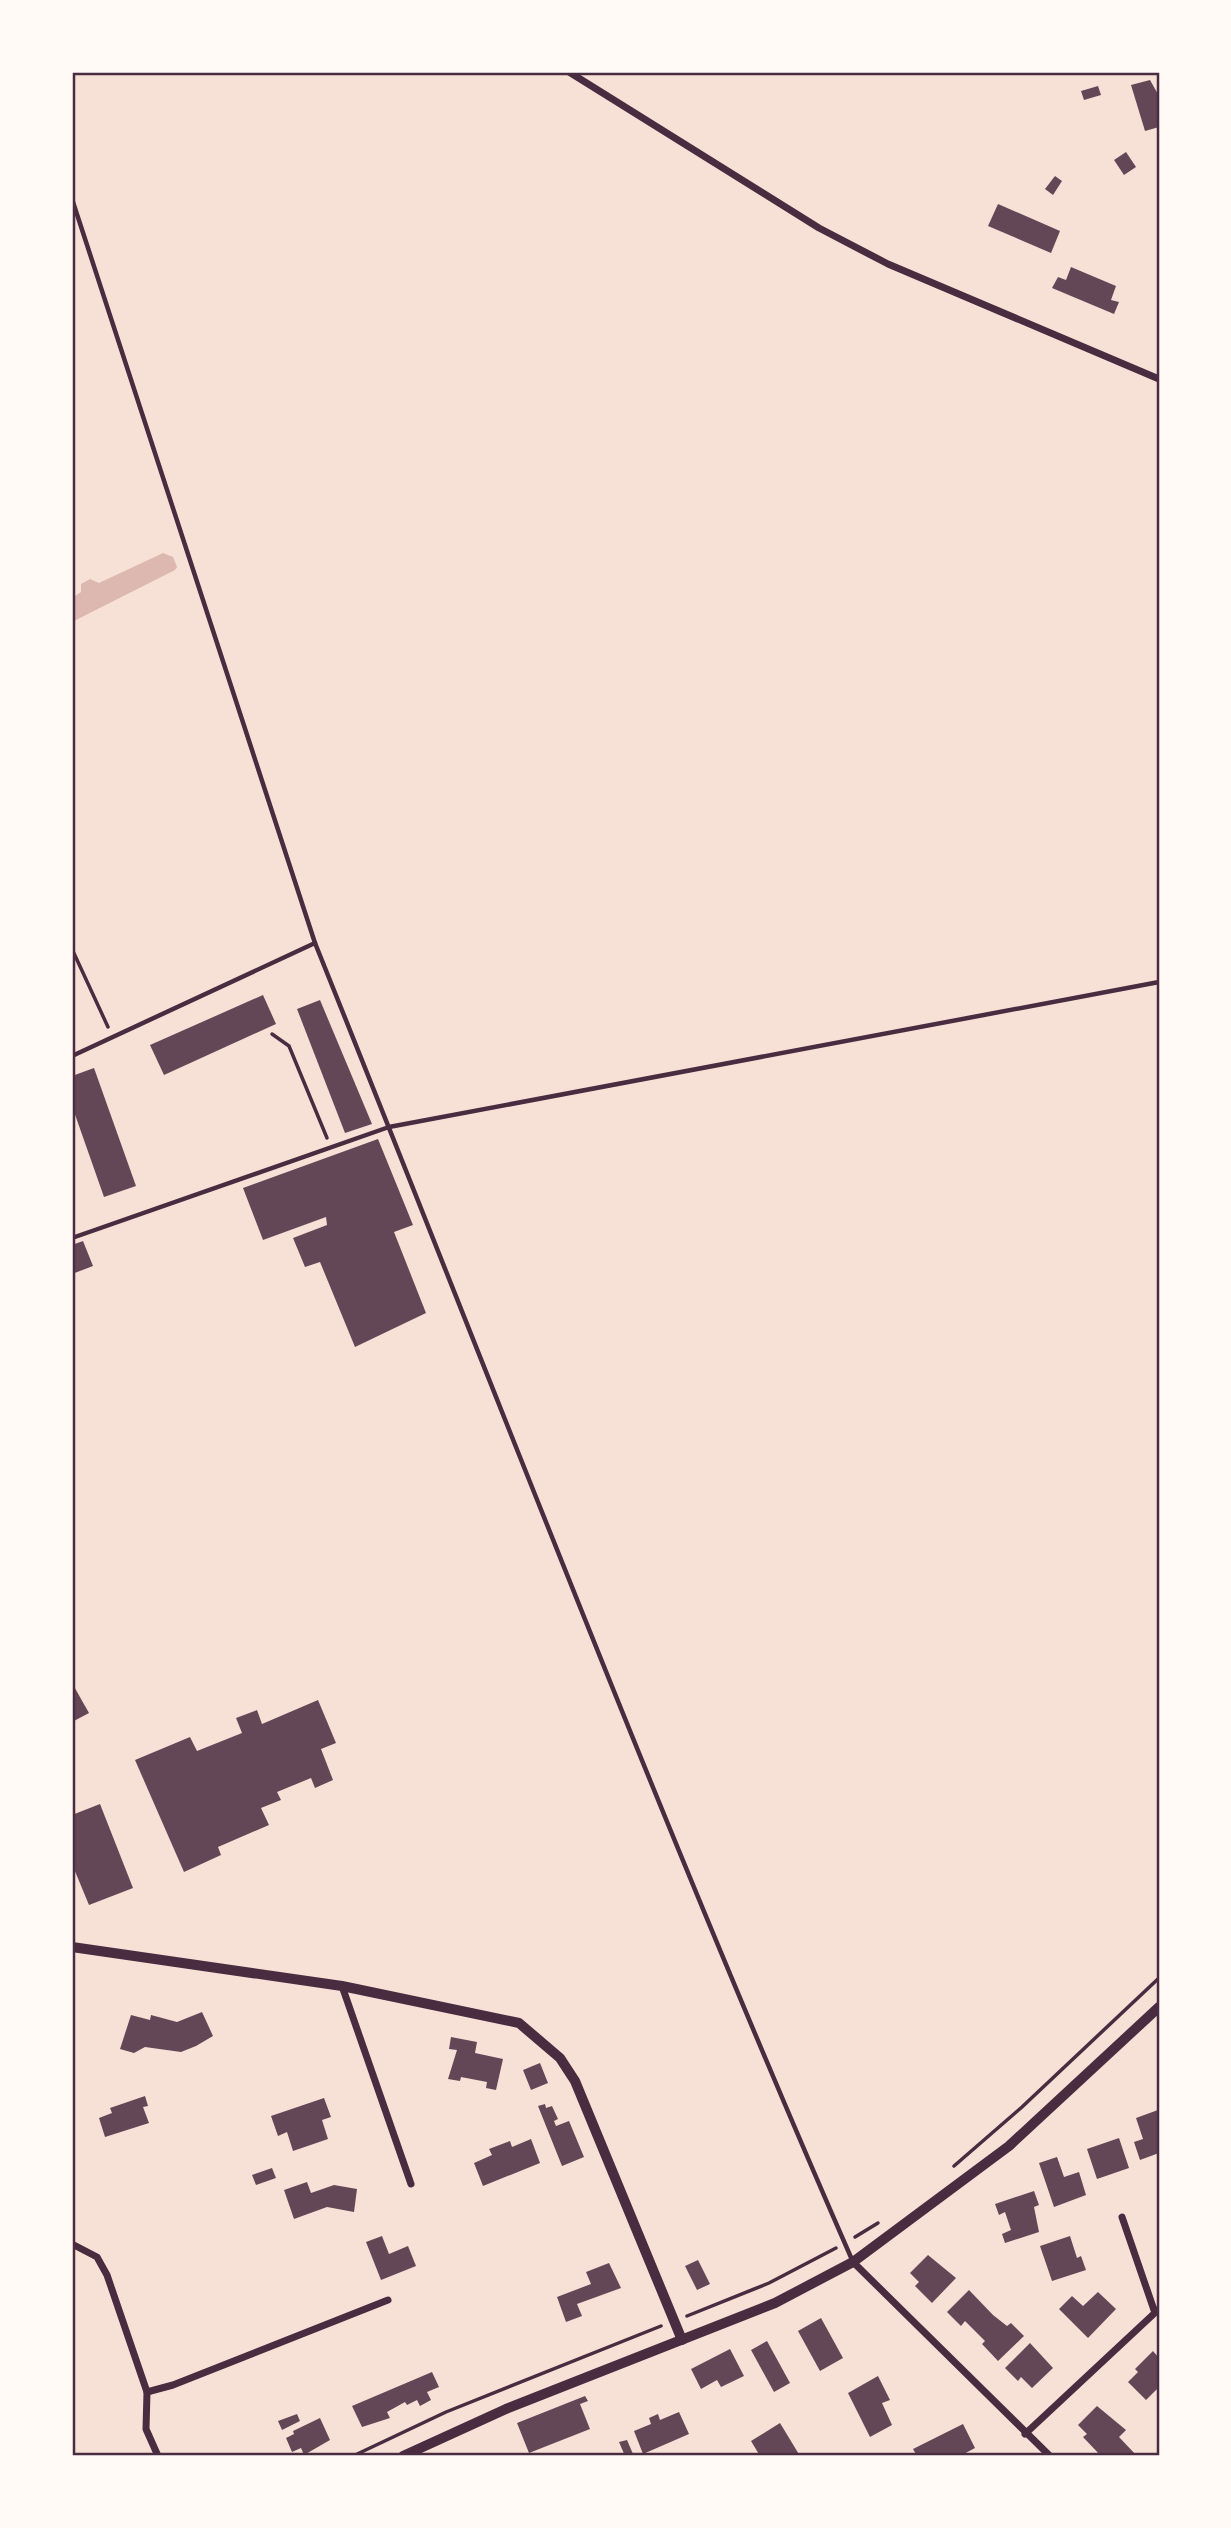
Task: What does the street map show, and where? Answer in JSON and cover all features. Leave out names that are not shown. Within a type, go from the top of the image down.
[{"type":"street","points":[[569,72],[818,228],[876,258],[1159,379]]},
{"type":"street","points":[[72,1947],[342,1986],[519,2023],[560,2058],[575,2081],[682,2340]]},
{"type":"street","points":[[342,1986],[411,2184]]},
{"type":"street","points":[[403,2456],[506,2409],[775,2303],[853,2262],[1009,2146],[1159,2007]]},
{"type":"street","points":[[1025,2434],[1157,2309],[1122,2217]]},
{"type":"street","points":[[72,2244],[97,2257],[107,2275],[147,2392],[146,2429],[158,2456]]},
{"type":"street","points":[[853,2262],[1050,2456]]},
{"type":"street","points":[[147,2392],[173,2385],[388,2300]]},
{"type":"lane","points":[[72,200],[315,943],[655,1797],[853,2262]]},
{"type":"lane","points":[[72,1056],[315,943]]},
{"type":"lane","points":[[72,1238],[389,1127],[1159,982]]},
{"type":"path","points":[[72,949],[113,1038]]},
{"type":"path","points":[[272,1034],[289,1046],[331,1147]]},
{"type":"path","points":[[951,2168],[1022,2107],[1159,1978]]},
{"type":"path","points":[[354,2456],[446,2412],[769,2283],[845,2243],[878,2222]]},
{"type":"shaded area","points":[[163,553],[173,557],[177,567],[175,570],[72,622],[72,598],[81,592],[81,584],[90,579],[99,583]]},
{"type":"building","points":[[1150,80],[1159,96],[1159,127],[1145,131],[1131,85]]},
{"type":"building","points":[[1098,86],[1101,95],[1084,100],[1081,91]]},
{"type":"building","points":[[1126,152],[1136,167],[1124,175],[1114,160]]},
{"type":"building","points":[[1055,176],[1062,181],[1053,195],[1045,189]]},
{"type":"building","points":[[998,204],[1060,231],[1051,253],[988,226]]},
{"type":"building","points":[[1071,267],[1116,286],[1111,300],[1119,302],[1114,314],[1052,288],[1058,277],[1066,280]]},
{"type":"building","points":[[263,995],[276,1024],[164,1075],[150,1045]]},
{"type":"building","points":[[320,1000],[372,1124],[345,1133],[297,1009]]},
{"type":"building","points":[[94,1068],[136,1186],[104,1197],[72,1106],[72,1076]]},
{"type":"building","points":[[378,1139],[413,1225],[394,1232],[426,1313],[355,1347],[320,1262],[305,1267],[293,1238],[327,1225],[326,1217],[263,1240],[243,1188]]},
{"type":"building","points":[[83,1241],[93,1266],[72,1274],[72,1245]]},
{"type":"building","points":[[72,1683],[89,1713],[72,1722]]},
{"type":"building","points":[[318,1700],[336,1743],[321,1749],[333,1780],[315,1788],[311,1778],[277,1792],[281,1800],[261,1808],[269,1825],[218,1847],[221,1855],[184,1872],[135,1760],[190,1737],[197,1751],[242,1733],[236,1718],[257,1710],[262,1724]]},
{"type":"building","points":[[100,1804],[133,1888],[89,1905],[72,1864],[72,1815]]},
{"type":"building","points":[[202,2012],[213,2036],[196,2046],[181,2052],[145,2047],[134,2053],[120,2049],[131,2015],[150,2020],[151,2015],[177,2022]]},
{"type":"building","points":[[451,2037],[477,2042],[475,2053],[503,2059],[496,2090],[486,2088],[487,2082],[461,2077],[460,2081],[448,2079],[457,2050],[449,2049]]},
{"type":"building","points":[[540,2063],[548,2083],[531,2090],[523,2070]]},
{"type":"building","points":[[145,2096],[148,2106],[143,2107],[149,2123],[105,2137],[99,2118],[112,2113],[110,2108]]},
{"type":"building","points":[[324,2098],[331,2117],[322,2120],[328,2139],[293,2151],[287,2132],[278,2136],[271,2116]]},
{"type":"building","points":[[545,2104],[546,2108],[552,2106],[558,2119],[554,2121],[556,2126],[569,2121],[584,2157],[562,2166],[538,2106]]},
{"type":"building","points":[[1158,2110],[1159,2153],[1140,2160],[1134,2142],[1143,2139],[1136,2118]]},
{"type":"building","points":[[1119,2138],[1129,2168],[1097,2179],[1087,2149]]},
{"type":"building","points":[[531,2139],[540,2163],[483,2186],[474,2163],[492,2155],[489,2149],[510,2141],[512,2147]]},
{"type":"building","points":[[1057,2157],[1064,2177],[1079,2172],[1086,2195],[1054,2207],[1039,2163]]},
{"type":"building","points":[[272,2168],[276,2178],[256,2185],[252,2175]]},
{"type":"building","points":[[307,2182],[311,2193],[334,2185],[357,2189],[354,2212],[327,2207],[294,2219],[284,2190]]},
{"type":"building","points":[[1034,2191],[1039,2205],[1034,2207],[1039,2232],[1005,2243],[1002,2234],[1011,2230],[1005,2212],[999,2215],[995,2204]]},
{"type":"building","points":[[382,2236],[389,2254],[408,2246],[416,2266],[381,2280],[366,2242]]},
{"type":"building","points":[[1070,2236],[1077,2258],[1081,2256],[1086,2270],[1052,2281],[1040,2246]]},
{"type":"building","points":[[928,2255],[956,2278],[932,2303],[915,2286],[919,2282],[910,2273]]},
{"type":"building","points":[[698,2260],[710,2284],[697,2290],[685,2266]]},
{"type":"building","points":[[609,2263],[621,2288],[577,2304],[582,2316],[566,2322],[557,2297],[591,2284],[586,2272]]},
{"type":"building","points":[[969,2290],[993,2315],[1007,2326],[1011,2323],[1024,2336],[998,2361],[982,2344],[985,2341],[965,2321],[961,2326],[947,2312]]},
{"type":"building","points":[[1098,2292],[1116,2309],[1088,2338],[1059,2309],[1072,2296],[1083,2306]]},
{"type":"building","points":[[821,2318],[843,2358],[820,2371],[798,2331]]},
{"type":"building","points":[[767,2341],[790,2383],[774,2392],[751,2350]]},
{"type":"building","points":[[1030,2343],[1053,2368],[1032,2388],[1021,2377],[1018,2381],[1005,2368]]},
{"type":"building","points":[[730,2349],[744,2376],[721,2387],[717,2380],[701,2389],[691,2369]]},
{"type":"building","points":[[1153,2351],[1159,2358],[1159,2387],[1146,2400],[1128,2382],[1138,2372],[1135,2369]]},
{"type":"building","points":[[432,2372],[439,2387],[427,2392],[431,2400],[420,2406],[417,2400],[407,2405],[405,2402],[387,2412],[390,2418],[362,2427],[352,2406]]},
{"type":"building","points":[[878,2376],[890,2400],[882,2403],[892,2425],[870,2437],[848,2393]]},
{"type":"building","points":[[585,2396],[588,2401],[580,2404],[590,2429],[529,2453],[517,2423]]},
{"type":"building","points":[[1097,2406],[1126,2430],[1119,2437],[1137,2456],[1101,2456],[1083,2437],[1087,2434],[1078,2425]]},
{"type":"building","points":[[679,2412],[689,2434],[643,2454],[634,2431],[651,2424],[649,2418],[658,2414],[660,2420]]},
{"type":"building","points":[[297,2414],[300,2421],[282,2430],[278,2421]]},
{"type":"building","points":[[320,2418],[330,2440],[304,2455],[301,2448],[292,2452],[286,2438],[294,2434],[293,2431]]},
{"type":"building","points":[[780,2423],[800,2456],[760,2456],[751,2441]]},
{"type":"building","points":[[963,2424],[975,2448],[960,2456],[917,2456],[913,2449]]},
{"type":"building","points":[[627,2440],[633,2454],[625,2456],[619,2442]]}]
